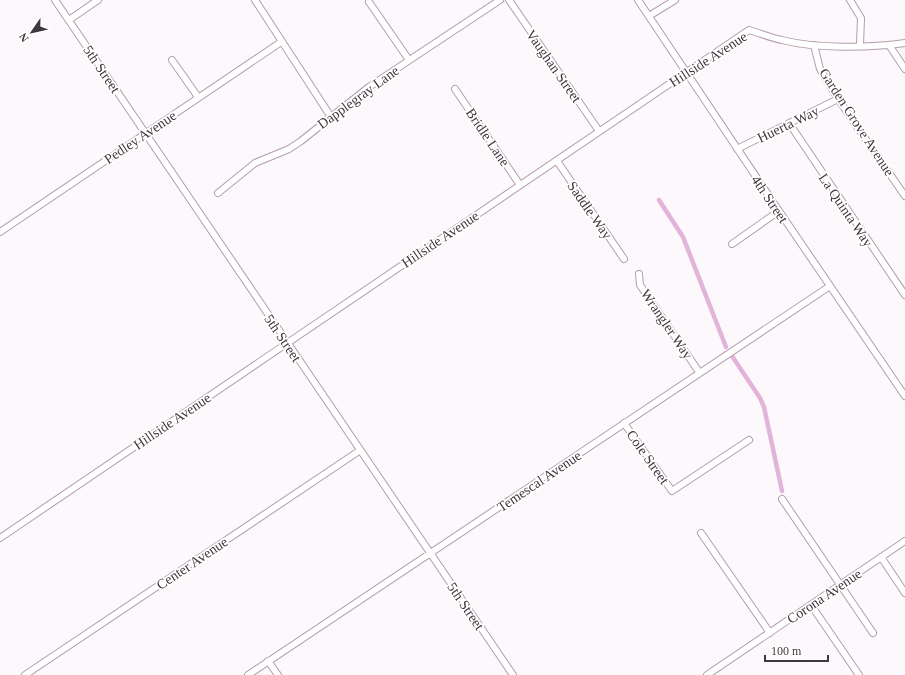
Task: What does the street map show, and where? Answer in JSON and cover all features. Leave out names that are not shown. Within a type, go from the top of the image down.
[{"type":"street","name":"5th Street","points":[[55,0],[359,451],[513,675]]},
{"type":"street","points":[[69,20],[98,0]]},
{"type":"street","points":[[255,0],[331,117]]},
{"type":"street","name":"Dapplegray Lane","points":[[218,193],[256,163],[289,149],[369,86],[500,0]]},
{"type":"street","name":"Vaughan Street","points":[[509,0],[599,131]]},
{"type":"street","name":"4th Street","points":[[638,0],[779,212],[904,392]]},
{"type":"street","points":[[649,16],[675,0]]},
{"type":"street","points":[[850,0],[861,18],[860,45]]},
{"type":"street","points":[[369,2],[409,60]]},
{"type":"street","name":"Hillside Avenue","points":[[0,538],[749,30],[782,40],[814,45],[889,45],[905,43]]},
{"type":"street","name":"Pedley Avenue","points":[[0,232],[281,42]]},
{"type":"street","name":"Garden Grove Avenue","points":[[814,45],[820,69],[838,99],[905,196]]},
{"type":"street","points":[[889,45],[905,69]]},
{"type":"street","points":[[172,60],[198,97]]},
{"type":"street","name":"Bridle Lane","points":[[455,89],[520,185]]},
{"type":"street","name":"Huerta Way","points":[[737,149],[838,99]]},
{"type":"street","name":"La Quinta Way","points":[[788,123],[905,295]]},
{"type":"street","name":"Saddle Way","points":[[556,161],[624,259]]},
{"type":"street","points":[[732,244],[779,212]]},
{"type":"street","name":"Wrangler Way","points":[[639,274],[640,285],[699,372]]},
{"type":"street","name":"Temescal Avenue","points":[[248,675],[431,554],[699,372],[830,286]]},
{"type":"street","name":"Cole Street","points":[[624,423],[672,491],[749,440]]},
{"type":"street","name":"Center Avenue","points":[[25,675],[359,451]]},
{"type":"street","points":[[782,499],[873,633]]},
{"type":"street","points":[[701,533],[770,633]]},
{"type":"street","name":"Corona Avenue","points":[[706,675],[905,541]]},
{"type":"street","points":[[881,557],[905,593]]},
{"type":"street","points":[[811,605],[859,675]]},
{"type":"street","points":[[268,661],[278,675]]},
{"type":"waterway","points":[[659,200],[683,237],[726,347]]},
{"type":"waterway","points":[[732,356],[760,398],[764,407],[782,491]]}]
